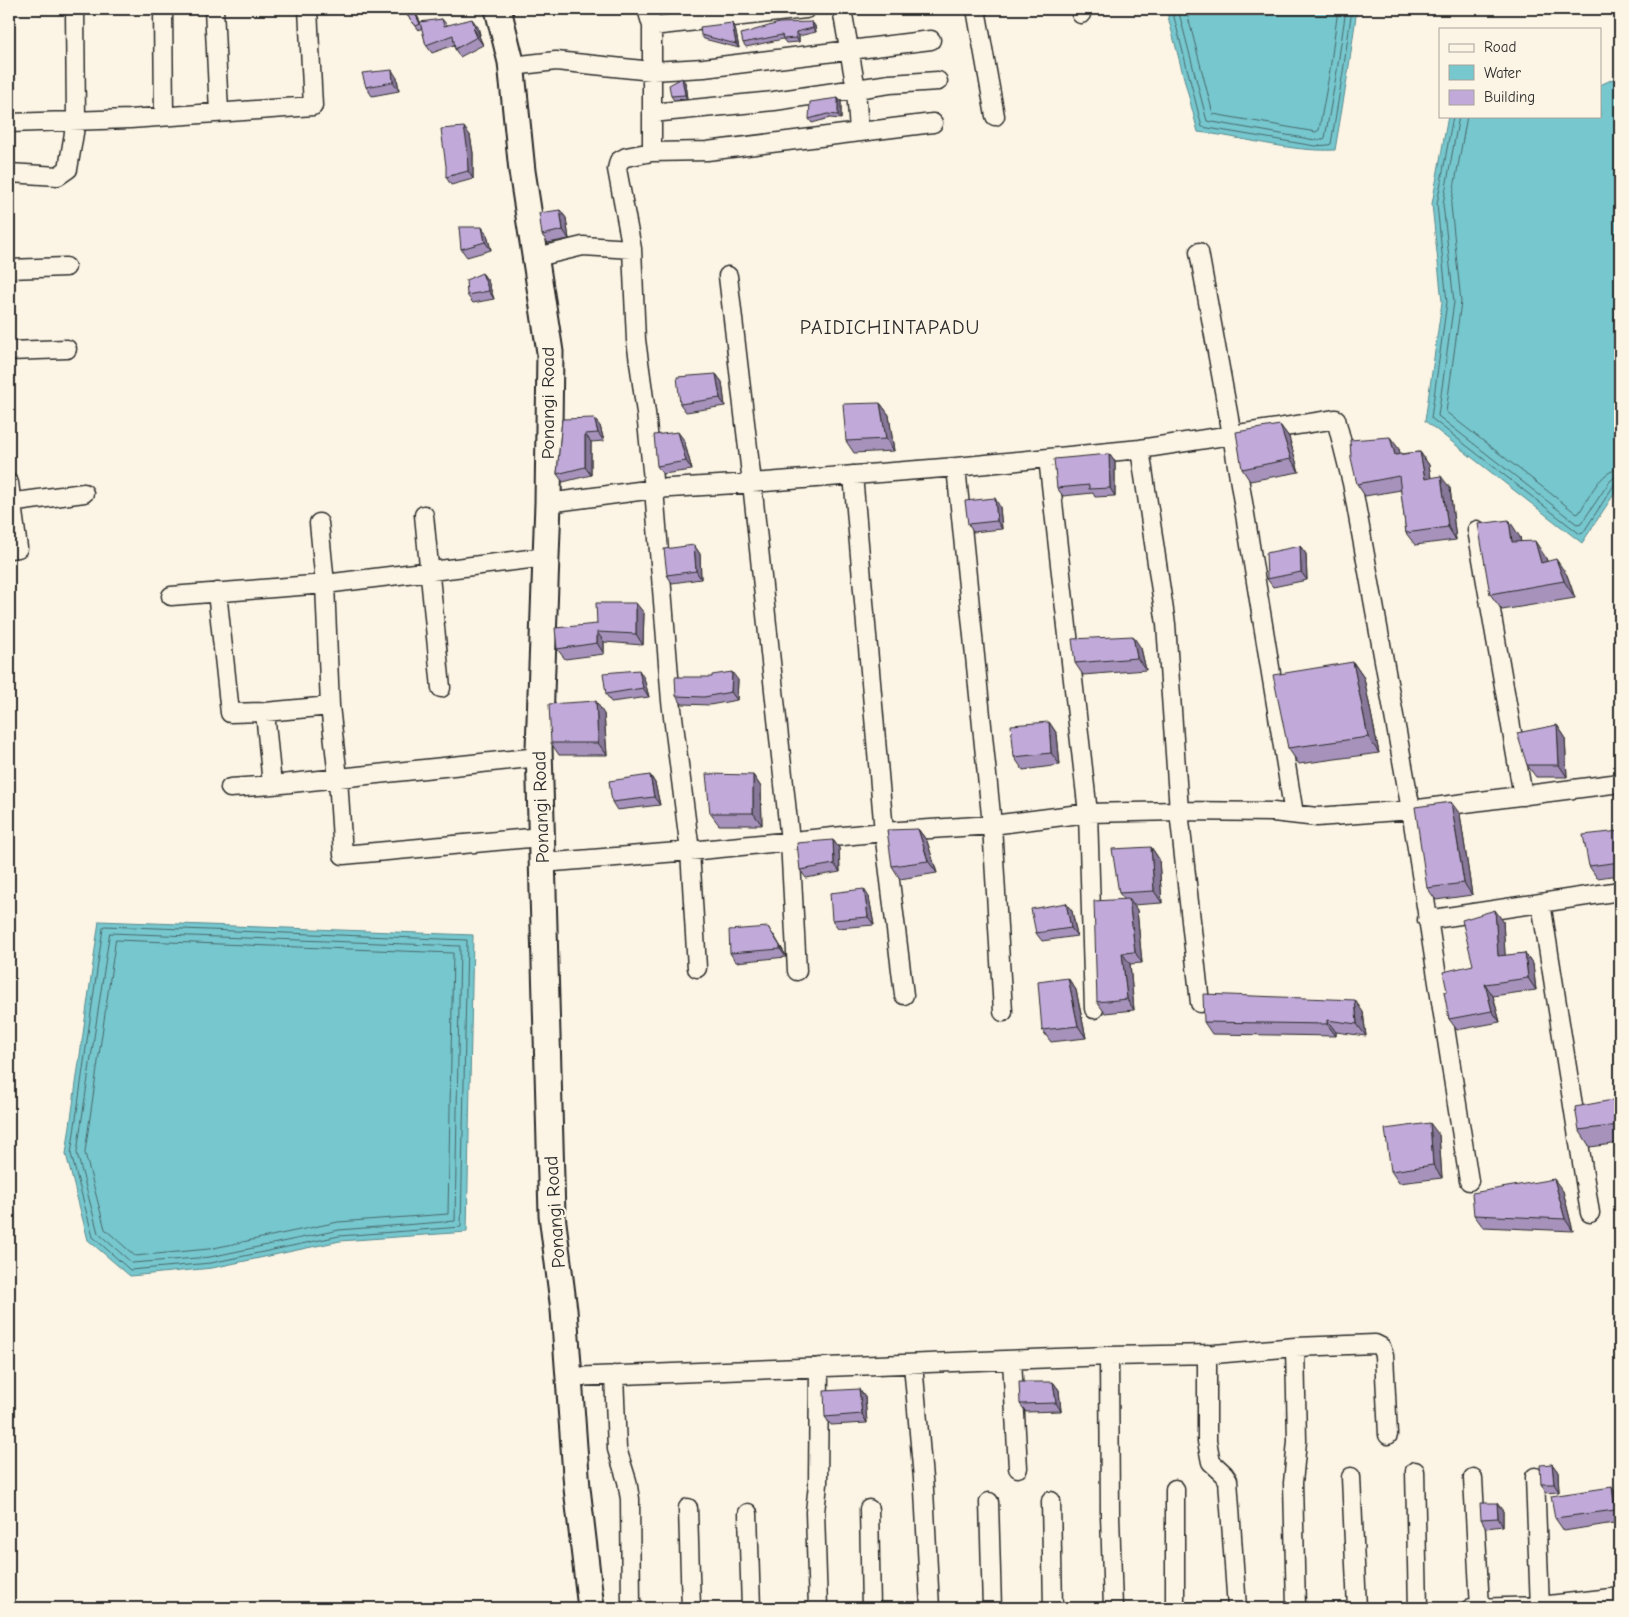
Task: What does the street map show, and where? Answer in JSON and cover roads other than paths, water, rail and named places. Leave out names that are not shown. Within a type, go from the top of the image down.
[{"type":"street","points":[[9,174],[58,176],[68,169],[76,121],[74,9]]},
{"type":"street","points":[[162,9],[164,116]]},
{"type":"street","points":[[214,9],[219,112]]},
{"type":"street","points":[[9,123],[76,121],[312,106],[308,9]]},
{"type":"street","name":"Ponangi Road","points":[[498,9],[512,66],[522,171],[537,256],[550,352],[548,503],[539,757],[552,1215],[564,1310],[578,1488],[591,1608]]},
{"type":"street","points":[[652,152],[652,71],[649,17],[806,9]]},
{"type":"street","points":[[842,9],[856,89],[859,131]]},
{"type":"street","points":[[976,9],[995,116]]},
{"type":"street","points":[[512,66],[556,61],[652,71],[704,68],[931,40]]},
{"type":"street","points":[[652,113],[774,101],[890,84],[938,82]]},
{"type":"street","points":[[697,968],[690,851],[671,701],[654,489],[636,340],[632,249],[617,169],[619,161],[626,157],[652,152],[707,151],[933,122]]},
{"type":"street","points":[[537,256],[583,246],[632,249]]},
{"type":"street","points":[[1199,252],[1232,435],[1294,814]]},
{"type":"street","points":[[9,269],[66,267]]},
{"type":"street","points":[[728,276],[790,841],[797,971]]},
{"type":"street","points":[[9,351],[67,349]]},
{"type":"street","points":[[548,503],[654,489],[956,467],[1140,449],[1336,419],[1352,482],[1411,810],[1469,1181]]},
{"type":"street","points":[[1140,449],[1166,624],[1179,811],[1200,1003]]},
{"type":"street","points":[[1048,458],[1088,813],[1094,1009]]},
{"type":"street","points":[[956,467],[992,825],[1003,1012]]},
{"type":"street","points":[[853,475],[884,832],[904,995]]},
{"type":"street","points":[[9,484],[10,503],[18,548],[9,549]]},
{"type":"street","points":[[10,503],[84,493]]},
{"type":"street","points":[[424,515],[441,688]]},
{"type":"street","points":[[320,523],[325,584],[330,706],[338,778],[343,855],[542,837]]},
{"type":"street","points":[[1477,530],[1522,796]]},
{"type":"street","points":[[171,596],[325,584],[546,557]]},
{"type":"street","points":[[217,592],[230,713],[330,706]]},
{"type":"street","points":[[265,712],[272,785]]},
{"type":"street","points":[[230,788],[539,757]]},
{"type":"street","points":[[542,863],[884,832],[992,825],[1088,813],[1179,811],[1294,814],[1317,818],[1411,810],[1620,783]]},
{"type":"street","points":[[1427,920],[1620,891]]},
{"type":"street","points":[[1541,903],[1590,1213]]},
{"type":"street","points":[[569,1377],[1109,1356],[1207,1354],[1295,1347],[1375,1344],[1381,1347],[1384,1355],[1388,1435]]},
{"type":"street","points":[[1295,1347],[1297,1441],[1293,1482],[1296,1608]]},
{"type":"street","points":[[1207,1354],[1207,1441],[1211,1462],[1228,1480],[1237,1608]]},
{"type":"street","points":[[1109,1356],[1113,1608]]},
{"type":"street","points":[[1012,1360],[1018,1468]]},
{"type":"street","points":[[913,1364],[924,1490],[930,1608]]},
{"type":"street","points":[[818,1608],[815,1512],[818,1484],[819,1367]]},
{"type":"street","points":[[614,1375],[617,1449],[630,1499],[631,1608]]},
{"type":"street","points":[[1415,1470],[1418,1608]]},
{"type":"street","points":[[1351,1477],[1357,1608]]},
{"type":"street","points":[[1535,1477],[1540,1607]]},
{"type":"street","points":[[1473,1478],[1480,1608]]},
{"type":"street","points":[[1175,1489],[1175,1608]]},
{"type":"street","points":[[1051,1501],[1053,1608]]},
{"type":"street","points":[[989,1502],[992,1608]]},
{"type":"street","points":[[688,1508],[691,1608]]},
{"type":"street","points":[[869,1509],[871,1608]]},
{"type":"street","points":[[748,1513],[751,1608]]},
{"type":"street","points":[[1471,1608],[1540,1607],[1620,1597]]},
{"type":"water","points":[[1166,9],[1357,9],[1335,150],[1283,147],[1198,132]]},
{"type":"water","points":[[1620,76],[1620,485],[1582,543],[1425,421],[1442,302],[1432,204],[1448,118],[1602,118],[1602,84]]},
{"type":"water","points":[[99,921],[473,935],[467,1232],[340,1241],[212,1268],[130,1276],[88,1240],[66,1154]]},
{"type":"district","name":"PAIDICHINTAPADU","points":[[890,327]]}]
